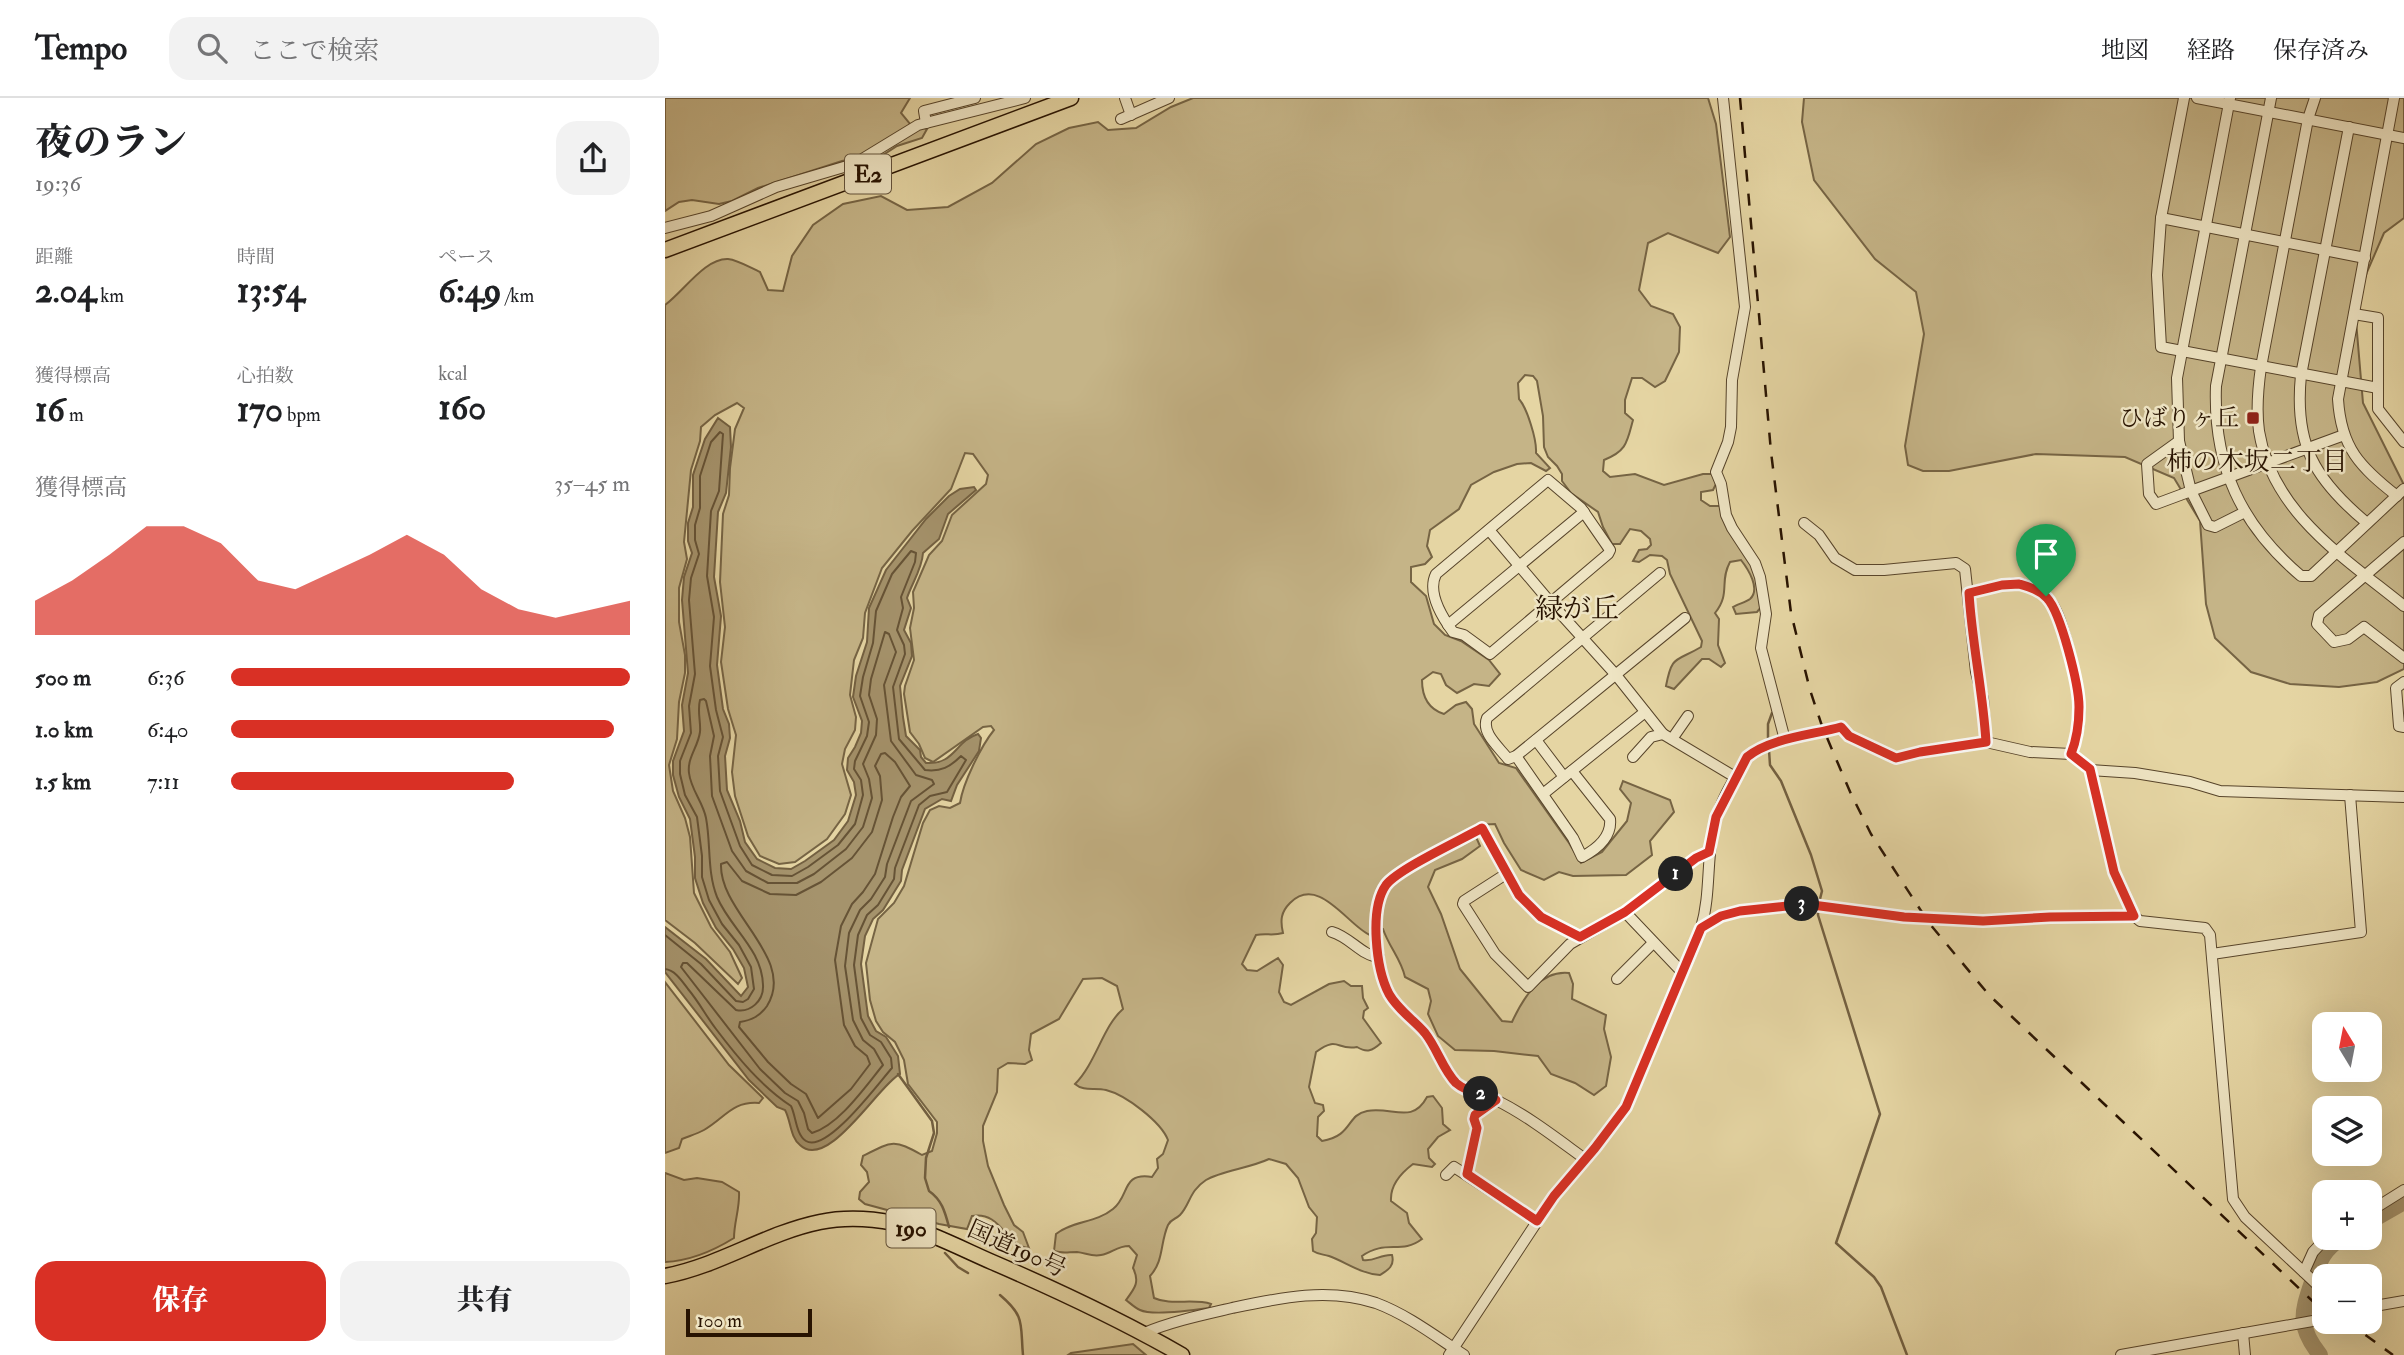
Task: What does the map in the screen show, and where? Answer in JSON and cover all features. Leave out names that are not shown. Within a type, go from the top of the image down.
[{"type":"highway","name":"E2","points":[[665,250],[1071,98]]},
{"type":"highway","name":"国道190号","points":[[665,1276],[703,1266],[804,1226],[838,1219],[881,1221],[930,1235],[1032,1280],[1144,1333],[1182,1355]]},
{"type":"street","points":[[926,123],[924,111],[975,98]]},
{"type":"street","points":[[665,228],[711,216],[776,187],[854,164],[918,125],[1025,98]]},
{"type":"street","points":[[1125,98],[1126,117],[1169,98]]},
{"type":"street","points":[[1723,98],[1745,307],[1732,380],[1731,426],[1716,472],[1729,521],[1755,563],[1760,578],[1766,614],[1761,648],[1785,740]]},
{"type":"street","points":[[2185,98],[2161,218],[2157,275],[2161,347],[2378,388]]},
{"type":"street","points":[[2197,98],[2230,101],[2404,138]]},
{"type":"street","points":[[2271,98],[2220,359],[2216,386],[2216,424],[2228,477],[2245,512],[2275,554],[2301,576],[2311,576],[2400,493],[2358,462],[2344,435],[2339,407],[2341,382],[2394,98]]},
{"type":"street","points":[[2315,98],[2308,119],[2261,367],[2257,414],[2259,432],[2275,480],[2309,528],[2404,606]]},
{"type":"street","points":[[2230,101],[2181,351],[2177,378],[2179,441],[2191,491],[2208,525],[2215,527],[2245,512]]},
{"type":"street","points":[[2349,127],[2301,374],[2299,408],[2307,448],[2320,474],[2336,496],[2367,523]]},
{"type":"street","points":[[2161,218],[2365,258]]},
{"type":"street","points":[[2354,314],[2378,318],[2378,410],[2404,442]]},
{"type":"street","points":[[2179,441],[2147,464],[2149,494],[2156,504],[2344,435]]},
{"type":"street","points":[[1548,480],[1584,512],[1610,550],[1490,654],[1464,635],[1453,632],[1432,588],[1436,574],[1489,530],[1548,480]]},
{"type":"street","points":[[1448,625],[1584,512]]},
{"type":"street","points":[[1804,523],[1819,535],[1835,558],[1855,570],[1956,563],[1967,573],[1971,632],[1976,673],[1983,699],[1986,742]]},
{"type":"street","points":[[1489,530],[1668,737],[1735,777]]},
{"type":"street","points":[[2404,542],[2319,615],[2317,624],[2334,642],[2348,639],[2364,628],[2404,658]]},
{"type":"street","points":[[1660,573],[1487,718],[1484,724],[1486,731],[1508,759],[1516,756],[1685,618]]},
{"type":"street","points":[[1969,593],[2019,584],[2032,587],[2046,596],[2056,609],[2079,704],[2078,729],[2071,754]]},
{"type":"street","points":[[2404,682],[2396,688],[2399,726],[2404,727]]},
{"type":"street","points":[[1543,794],[1645,712]]},
{"type":"street","points":[[1633,757],[1651,737],[1668,737],[1688,716]]},
{"type":"street","points":[[1451,1352],[1554,1196],[1626,1107],[1701,928],[1707,908],[1709,852],[1716,817],[1735,777],[1747,757],[1755,750],[1841,727],[1849,736],[1896,758],[1986,742],[2031,752],[2071,754],[2090,769],[2135,773],[2241,793],[2404,797]]},
{"type":"street","points":[[1516,756],[1573,838],[1582,857],[1594,851],[1606,838],[1611,827],[1610,819],[1536,740]]},
{"type":"street","points":[[2090,769],[2114,872],[2134,916],[2140,921],[2205,928],[2210,934],[2233,1199],[2245,1217],[2312,1279]]},
{"type":"street","points":[[2212,954],[2361,932],[2350,795]]},
{"type":"street","points":[[1580,937],[1541,917],[1519,895],[1482,828],[1403,871],[1387,883],[1379,897],[1376,915],[1379,957],[1389,993],[1405,1014],[1424,1031],[1457,1083],[1529,1118],[1585,1159]]},
{"type":"street","points":[[1506,874],[1463,904],[1495,954],[1528,987],[1570,944],[1625,912],[1696,858],[1709,852]]},
{"type":"street","points":[[1701,928],[1721,916],[1740,911],[1805,904],[1904,917],[1983,921],[2134,916]]},
{"type":"street","points":[[1625,912],[1682,972]]},
{"type":"street","points":[[1332,932],[1346,937],[1369,955],[1379,957]]},
{"type":"street","points":[[1617,979],[1653,943]]},
{"type":"street","points":[[1467,1174],[1477,1128],[1475,1115],[1496,1100]]},
{"type":"street","points":[[1445,1175],[1454,1167],[1537,1221]]},
{"type":"street","points":[[2382,1204],[2404,1190]]},
{"type":"street","points":[[2306,1273],[2315,1250]]},
{"type":"street","points":[[1144,1333],[1177,1320],[1279,1298],[1326,1295],[1361,1299],[1388,1308],[1411,1320],[1451,1352],[1464,1355]]},
{"type":"street","points":[[2382,1305],[2404,1301]]},
{"type":"street","points":[[2121,1355],[2312,1322]]},
{"type":"street","points":[[2243,1333],[2245,1355]]},
{"type":"shaded area","points":[[665,98],[910,98],[901,113],[910,124],[927,129],[922,138],[897,146],[877,159],[863,157],[842,161],[758,188],[732,201],[719,204],[692,200],[679,202],[665,211]]},
{"type":"shaded area","points":[[1193,98],[1708,98],[1716,124],[1730,237],[1718,253],[1668,233],[1648,243],[1639,290],[1651,306],[1673,314],[1680,327],[1679,352],[1665,381],[1655,387],[1642,378],[1632,378],[1625,400],[1625,413],[1633,420],[1629,434],[1622,449],[1604,460],[1603,471],[1610,477],[1635,474],[1664,485],[1703,474],[1713,474],[1716,484],[1713,490],[1701,492],[1701,500],[1710,506],[1720,506],[1754,569],[1762,606],[1757,612],[1736,614],[1733,607],[1750,599],[1754,585],[1741,560],[1730,562],[1725,576],[1723,599],[1715,613],[1719,619],[1718,645],[1725,663],[1721,667],[1709,659],[1702,659],[1674,689],[1666,686],[1670,669],[1676,660],[1701,647],[1702,641],[1670,574],[1667,560],[1662,556],[1650,555],[1639,562],[1633,561],[1639,550],[1647,549],[1651,545],[1650,539],[1641,531],[1630,529],[1620,544],[1612,544],[1598,512],[1571,493],[1544,447],[1543,416],[1537,381],[1533,376],[1525,375],[1518,383],[1519,399],[1531,424],[1536,453],[1550,468],[1546,471],[1531,463],[1517,464],[1494,472],[1471,485],[1459,509],[1430,530],[1427,546],[1432,557],[1425,564],[1411,567],[1411,582],[1426,596],[1434,624],[1445,635],[1461,641],[1489,660],[1500,674],[1489,686],[1474,684],[1457,693],[1446,685],[1441,674],[1433,672],[1422,680],[1423,691],[1430,705],[1444,714],[1456,705],[1466,702],[1472,709],[1474,724],[1499,763],[1516,768],[1581,863],[1602,852],[1627,821],[1631,803],[1620,789],[1623,781],[1670,800],[1674,812],[1650,841],[1652,855],[1626,875],[1573,876],[1559,872],[1544,880],[1521,870],[1495,824],[1476,825],[1476,837],[1480,846],[1462,859],[1435,870],[1428,887],[1441,914],[1460,969],[1502,1021],[1512,1022],[1527,995],[1541,981],[1559,973],[1569,973],[1573,984],[1572,999],[1606,1015],[1604,1029],[1611,1057],[1606,1086],[1594,1095],[1575,1083],[1551,1074],[1538,1056],[1455,1050],[1438,1036],[1428,1014],[1431,1001],[1428,989],[1405,977],[1383,929],[1373,930],[1370,935],[1322,898],[1312,894],[1301,896],[1290,903],[1283,913],[1283,933],[1256,935],[1242,964],[1247,970],[1257,971],[1278,958],[1283,965],[1279,992],[1284,1002],[1291,1005],[1329,984],[1344,981],[1351,986],[1362,986],[1363,998],[1368,1008],[1364,1011],[1363,1018],[1381,1043],[1369,1050],[1334,1044],[1316,1052],[1309,1087],[1315,1103],[1323,1105],[1324,1111],[1318,1117],[1317,1136],[1322,1141],[1339,1135],[1355,1117],[1367,1111],[1408,1112],[1415,1110],[1427,1097],[1433,1096],[1442,1108],[1443,1124],[1450,1130],[1438,1137],[1428,1149],[1429,1158],[1435,1164],[1432,1167],[1413,1164],[1397,1180],[1391,1195],[1391,1201],[1407,1213],[1409,1223],[1422,1239],[1407,1246],[1379,1248],[1362,1256],[1363,1260],[1367,1260],[1392,1255],[1392,1265],[1380,1275],[1313,1251],[1312,1239],[1316,1233],[1317,1217],[1309,1207],[1298,1178],[1286,1164],[1269,1159],[1206,1180],[1193,1193],[1180,1215],[1168,1225],[1158,1264],[1150,1276],[1154,1298],[1204,1302],[1211,1304],[1209,1308],[1146,1312],[1126,1300],[1136,1281],[1133,1268],[1137,1255],[1129,1246],[1098,1255],[1054,1251],[1056,1234],[1106,1214],[1118,1204],[1127,1186],[1135,1178],[1152,1177],[1158,1168],[1157,1159],[1163,1154],[1168,1140],[1151,1118],[1123,1097],[1106,1090],[1086,1089],[1075,1084],[1089,1066],[1110,1025],[1123,1009],[1117,986],[1102,978],[1083,979],[1059,1019],[1031,1034],[1029,1050],[1032,1060],[1025,1064],[1008,1063],[998,1069],[997,1092],[983,1126],[983,1141],[988,1166],[1004,1205],[1014,1225],[1023,1232],[1029,1248],[1021,1246],[997,1223],[982,1216],[972,1216],[967,1229],[865,1204],[859,1199],[860,1192],[869,1182],[867,1172],[861,1165],[863,1156],[893,1144],[905,1146],[922,1155],[932,1151],[937,1133],[937,1122],[908,1084],[904,1060],[895,1042],[883,1032],[876,1021],[870,1000],[866,963],[878,919],[894,903],[904,886],[923,823],[930,810],[939,806],[950,808],[960,803],[973,765],[994,730],[991,726],[983,727],[933,762],[925,758],[910,732],[904,694],[914,660],[910,628],[914,608],[913,592],[929,555],[942,541],[952,515],[986,484],[988,475],[973,454],[965,453],[951,489],[882,568],[865,613],[863,638],[854,660],[850,695],[856,717],[855,730],[845,749],[842,764],[851,795],[845,814],[827,839],[795,862],[779,864],[760,856],[748,836],[735,796],[732,772],[736,735],[728,709],[721,662],[725,627],[720,582],[723,514],[729,495],[735,429],[744,408],[737,403],[715,415],[701,427],[700,441],[691,470],[684,542],[687,559],[679,588],[679,622],[685,655],[685,673],[679,702],[677,739],[669,765],[673,791],[690,837],[694,893],[711,927],[730,952],[742,978],[738,984],[695,943],[665,920],[665,305],[703,269],[719,260],[740,262],[760,272],[768,290],[783,291],[792,256],[813,225],[843,204],[881,196],[907,210],[948,207],[992,183],[1036,144],[1069,128],[1098,122],[1108,130],[1136,128],[1171,107]]},
{"type":"shaded area","points":[[1804,98],[2404,98],[2404,218],[2384,233],[2355,309],[2363,403],[2404,485],[2404,669],[2377,682],[2339,687],[2290,684],[2251,672],[2215,638],[2206,604],[2200,521],[2174,478],[2125,457],[2036,454],[1949,471],[1923,471],[1908,465],[1905,446],[1924,334],[1916,292],[1875,259],[1814,180],[1802,122]]},
{"type":"shaded area","points":[[665,982],[729,1065],[763,1098],[759,1103],[735,1108],[704,1130],[682,1139],[679,1148],[665,1153]]},
{"type":"shaded area","points":[[665,1173],[684,1180],[697,1178],[722,1182],[739,1192],[734,1238],[701,1254],[665,1262]]},
{"type":"shaded area","points":[[1133,1344],[1146,1355],[1068,1355],[1071,1353]]},
{"type":"water","points":[[718,418],[730,427],[731,447],[726,493],[718,512],[714,577],[721,616],[717,665],[730,738],[725,756],[727,790],[740,821],[745,842],[757,859],[775,868],[791,869],[805,861],[834,840],[848,821],[856,795],[854,782],[847,770],[848,758],[861,733],[862,721],[853,697],[856,676],[867,642],[869,608],[886,570],[926,519],[960,489],[974,487],[976,490],[948,514],[939,539],[923,553],[907,598],[911,608],[904,630],[911,643],[912,656],[900,686],[906,736],[920,750],[926,763],[936,763],[949,757],[970,737],[978,734],[981,738],[979,751],[957,785],[951,801],[942,799],[925,809],[902,870],[901,881],[883,910],[873,919],[865,936],[861,964],[868,1016],[876,1031],[886,1037],[898,1056],[900,1074],[839,1137],[825,1147],[812,1150],[797,1142],[785,1110],[777,1107],[749,1080],[665,972],[665,927],[706,959],[741,996],[748,987],[744,968],[716,928],[703,903],[695,878],[690,819],[679,797],[673,775],[673,761],[684,731],[682,705],[688,673],[682,600],[684,577],[692,553],[688,541],[688,523],[693,507],[693,475],[705,439]]},
{"type":"waterway","points":[[1768,743],[1768,724],[1772,713]]},
{"type":"waterway","points":[[1769,750],[1770,765],[1781,781],[1811,855],[1822,891],[1819,903]]},
{"type":"waterway","points":[[1818,910],[1880,1114],[1836,1243],[1874,1277],[1881,1287],[1907,1355]]},
{"type":"waterway","points":[[898,1074],[932,1121],[934,1133],[926,1158],[925,1178],[929,1191],[942,1207],[949,1227]]},
{"type":"waterway","points":[[2382,1215],[2404,1202]]},
{"type":"waterway","points":[[2320,1355],[2305,1328],[2304,1312],[2315,1274],[2328,1250]]},
{"type":"waterway","points":[[945,1253],[968,1273]]},
{"type":"waterway","points":[[1000,1295],[1018,1315],[1023,1355]]},
{"type":"railway","points":[[1740,98],[1771,452],[1791,613],[1810,690],[1851,794],[1871,834],[1929,923],[1989,995],[2312,1301]]},
{"type":"railway","points":[[2364,1334],[2393,1355]]},
{"type":"place","name":"ひばりヶ丘","points":[[2253,418]]},
{"type":"district","name":"柿の木坂二丁目","points":[[2257,462]]},
{"type":"district","name":"緑が丘","points":[[1577,609]]},
{"type":"route","points":[[2019,584],[2032,587],[2046,596],[2056,609],[2063,630],[2079,704],[2078,729],[2071,754],[2090,769],[2114,872],[2134,916],[1983,921],[1904,917],[1805,904],[1780,905],[1721,916],[1701,928],[1626,1107],[1537,1221],[1467,1174],[1477,1128],[1475,1115],[1496,1100],[1457,1083],[1424,1031],[1398,1006],[1389,993],[1381,970],[1376,915],[1379,897],[1387,883],[1403,871],[1482,828],[1519,895],[1541,917],[1580,937],[1625,912],[1696,858],[1709,852],[1716,817],[1735,777],[1747,757],[1755,750],[1841,727],[1849,736],[1872,749],[1896,758],[1986,742],[1983,699],[1976,673],[1971,632],[1969,593],[2019,584]]}]
